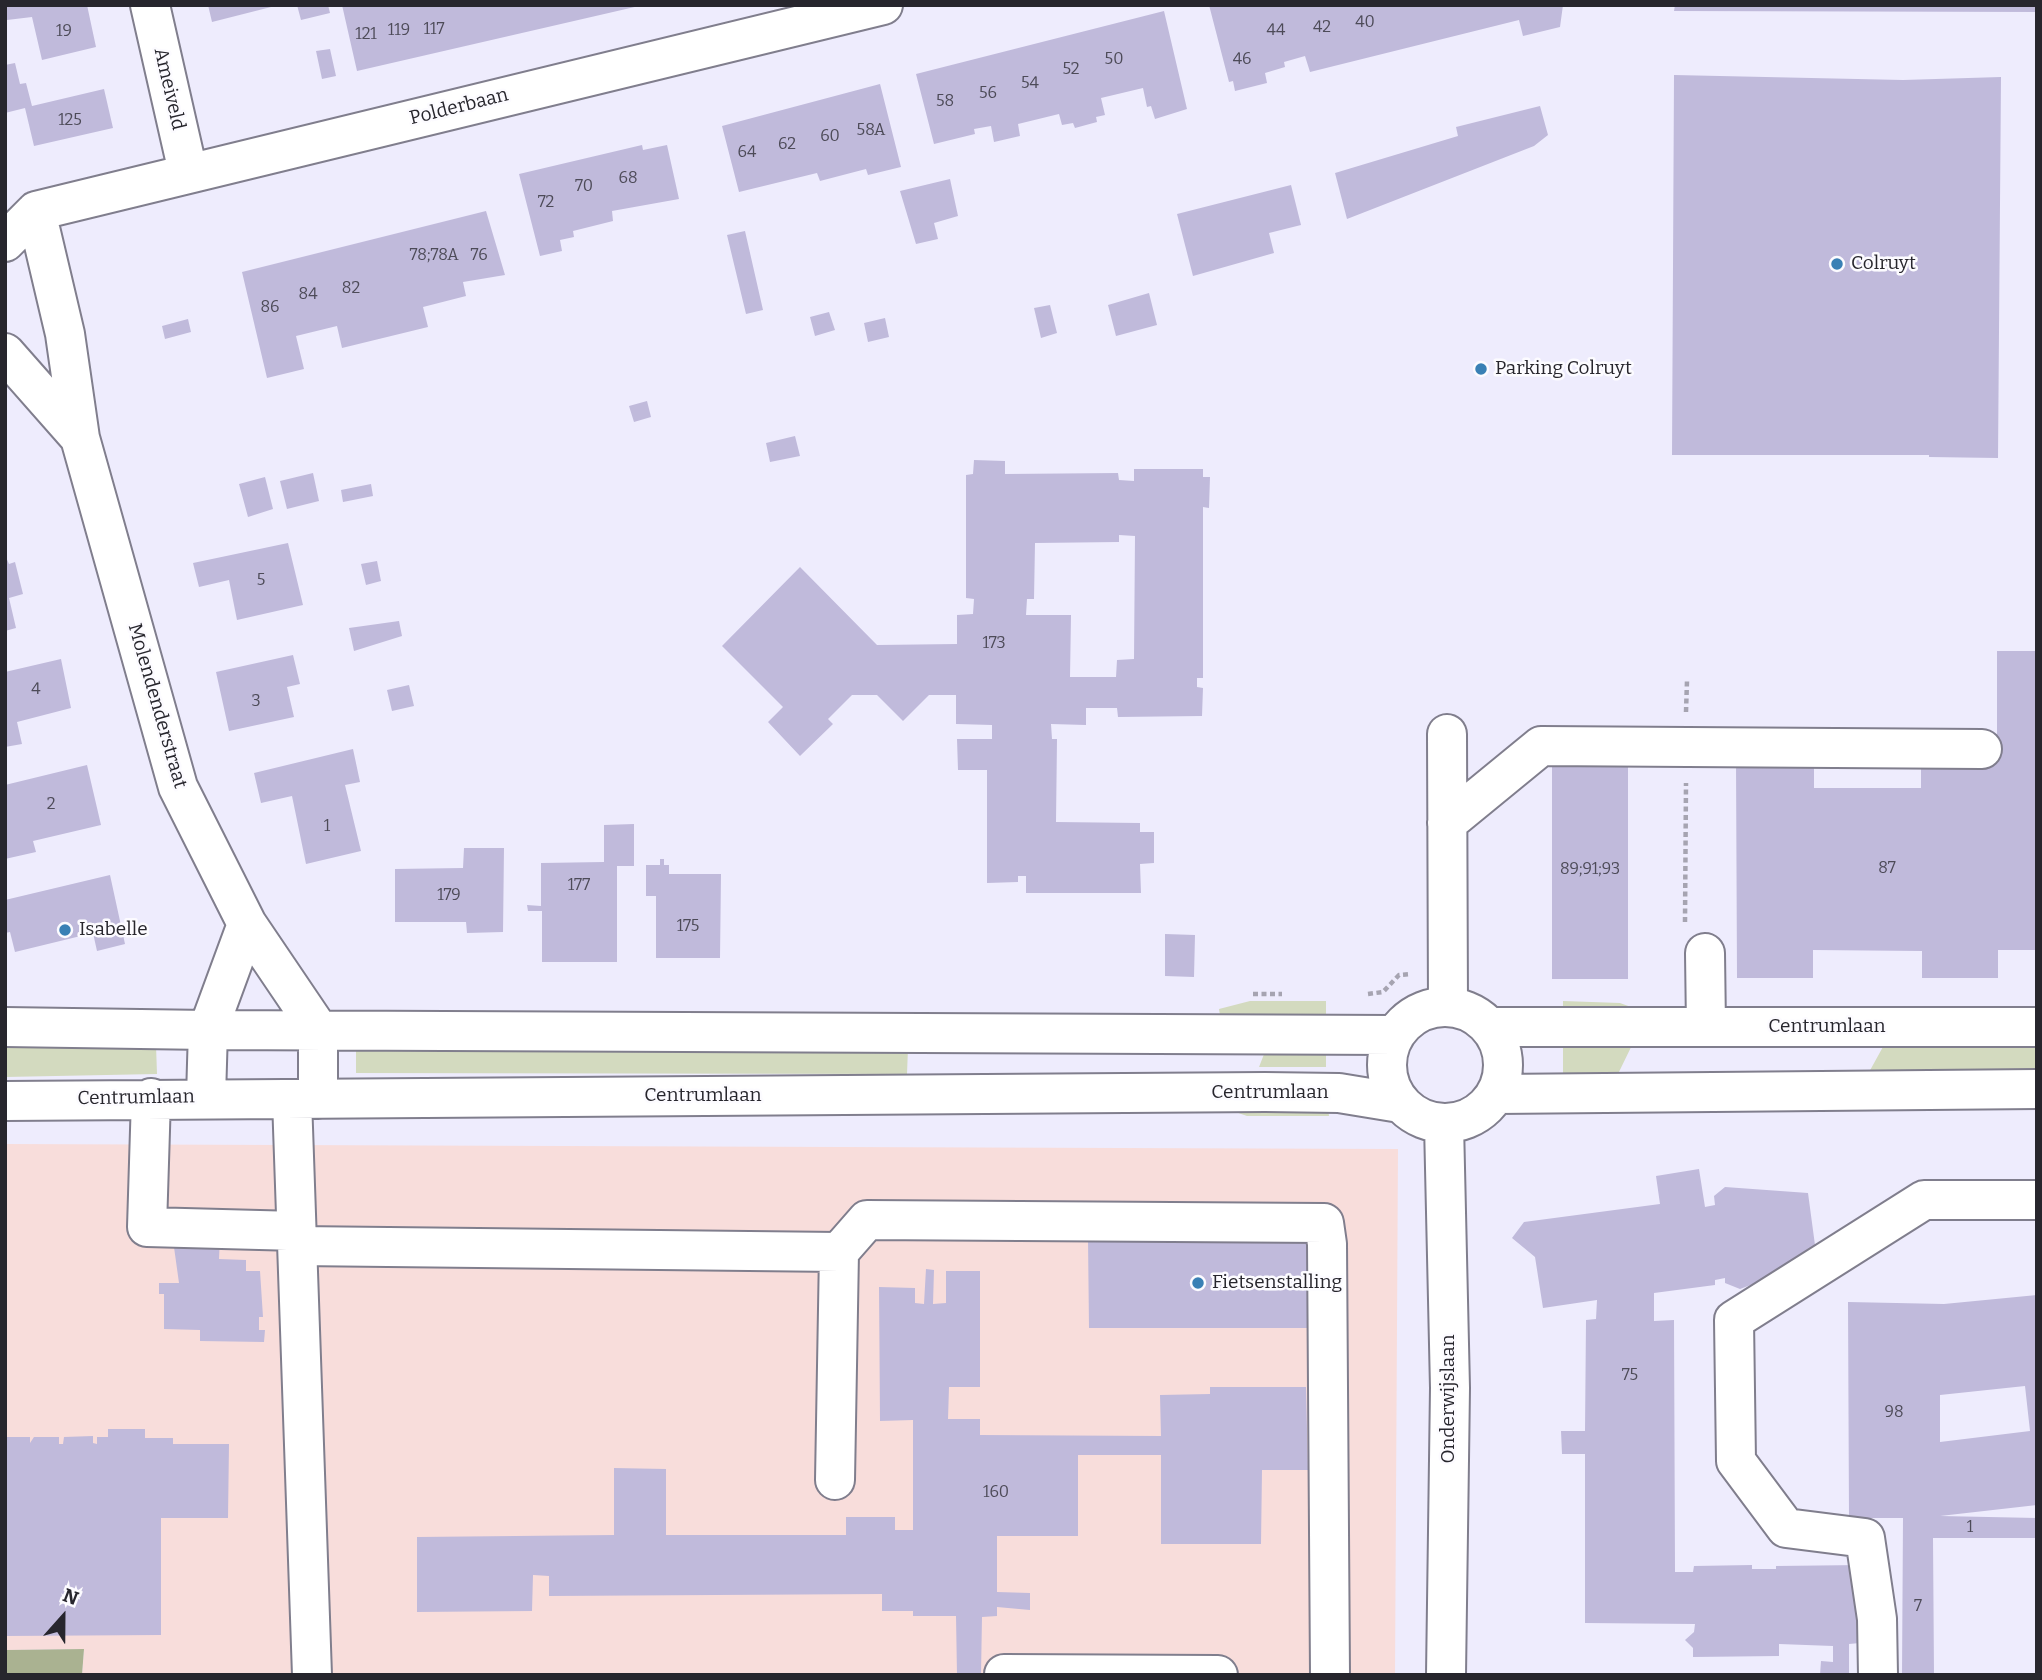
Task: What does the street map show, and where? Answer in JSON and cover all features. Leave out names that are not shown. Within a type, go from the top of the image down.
[{"type":"street","name":"Ameiveld","points":[[150,5],[188,172]]},
{"type":"street","name":"Polderbaan","points":[[36,211],[883,5]]},
{"type":"street","points":[[5,242],[36,211]]},
{"type":"street","points":[[36,211],[65,334],[80,438]]},
{"type":"street","points":[[5,352],[80,438]]},
{"type":"street","name":"Molendenderstraat","points":[[80,438],[178,787],[247,924],[318,1029]]},
{"type":"street","points":[[1447,734],[1448,1006]]},
{"type":"street","points":[[1447,823],[1541,746],[1982,749]]},
{"type":"street","points":[[206,1097],[208,1030],[247,924]]},
{"type":"street","points":[[1695,943],[1706,1027]]},
{"type":"street","points":[[1400,1103],[1387,1073],[1388,1052],[1395,1035],[1410,1018],[1427,1009],[1448,1006],[1467,1011],[1491,1027],[1501,1046],[1503,1076],[1497,1094],[1478,1114],[1444,1124]]},
{"type":"street","points":[[5,1027],[1395,1035]]},
{"type":"street","name":"Centrumlaan","points":[[1491,1027],[2037,1027]]},
{"type":"street","points":[[312,1675],[297,1238],[305,1099],[318,1029]]},
{"type":"street","points":[[964,1032],[967,1094]]},
{"type":"street","points":[[1497,1094],[2037,1089]]},
{"type":"street","name":"Centrumlaan","points":[[5,1101],[206,1097],[305,1099],[1339,1093],[1400,1103],[1423,1119],[1444,1124]]},
{"type":"street","points":[[151,1098],[147,1227],[297,1238],[839,1252]]},
{"type":"street","name":"Onderwijslaan","points":[[1444,1124],[1450,1388],[1446,1675]]},
{"type":"street","points":[[1878,1675],[1877,1619],[1865,1538],[1786,1528],[1736,1461],[1734,1320],[1924,1200],[2037,1200]]},
{"type":"street","points":[[835,1480],[839,1252],[867,1220],[1324,1223],[1327,1244],[1330,1675]]},
{"type":"street","points":[[1004,1674],[1218,1675]]},
{"type":"path","points":[[1687,681],[1685,747],[1695,943]]},
{"type":"shaded area","points":[[5,1144],[1398,1149],[1395,1675],[82,1675],[84,1649],[5,1650]]},
{"type":"green space","points":[[1250,1001],[1326,1001],[1326,1016],[1220,1015],[1219,1009]]},
{"type":"green space","points":[[1563,1001],[1620,1003],[1653,1015],[1563,1018]]},
{"type":"green space","points":[[1270,1039],[1326,1039],[1326,1067],[1259,1067]]},
{"type":"green space","points":[[1635,1039],[1617,1076],[1563,1077],[1563,1040]]},
{"type":"green space","points":[[2037,1044],[2037,1074],[1868,1074],[1884,1045]]},
{"type":"green space","points":[[156,1045],[157,1074],[5,1077],[5,1047]]},
{"type":"green space","points":[[356,1047],[908,1048],[907,1074],[356,1073]]},
{"type":"green space","points":[[1327,1099],[1329,1116],[1247,1116],[1209,1103]]},
{"type":"green space","points":[[84,1649],[82,1675],[5,1675],[5,1650]]},
{"type":"building","points":[[5,5],[87,5],[96,47],[42,60],[32,17],[7,20]]},
{"type":"building","points":[[208,5],[275,5],[275,6],[212,22]]},
{"type":"building","points":[[297,5],[328,5],[330,13],[301,20]]},
{"type":"building","points":[[342,5],[639,5],[639,6],[357,71]]},
{"type":"building","points":[[1209,5],[1563,5],[1560,27],[1523,36],[1519,20],[1310,72],[1305,56],[1284,62],[1285,67],[1265,73],[1267,83],[1235,91],[1233,81],[1229,82]]},
{"type":"building","points":[[1675,5],[2037,5],[2037,12],[1674,11]]},
{"type":"building","points":[[1164,11],[1187,109],[1155,119],[1151,106],[1147,107],[1143,88],[1101,98],[1105,115],[1096,117],[1097,122],[1075,128],[1073,123],[1062,125],[1059,114],[1018,124],[1020,136],[994,142],[991,126],[974,129],[975,134],[934,144],[916,74]]},
{"type":"building","points":[[330,49],[336,76],[322,79],[316,51]]},
{"type":"building","points":[[15,63],[20,84],[26,83],[32,106],[104,89],[113,128],[34,146],[25,108],[5,113],[5,65]]},
{"type":"building","name":"Colruyt","points":[[1674,75],[1903,80],[2001,77],[1998,458],[1929,455],[1672,455]]},
{"type":"building","points":[[880,84],[901,167],[868,175],[866,169],[820,181],[817,173],[739,192],[722,126]]},
{"type":"building","points":[[1540,106],[1548,135],[1534,146],[1347,219],[1335,173],[1458,136],[1456,127]]},
{"type":"building","points":[[642,145],[643,150],[667,145],[679,199],[612,211],[613,221],[573,231],[574,237],[560,240],[562,251],[540,256],[519,174]]},
{"type":"building","points":[[950,179],[958,216],[934,223],[938,239],[916,244],[900,191]]},
{"type":"building","points":[[1291,185],[1301,225],[1269,233],[1274,253],[1193,276],[1177,214]]},
{"type":"building","points":[[486,211],[505,275],[463,282],[466,296],[423,307],[428,327],[342,348],[337,326],[296,336],[304,369],[267,378],[242,272]]},
{"type":"building","points":[[745,231],[763,310],[746,314],[727,235]]},
{"type":"building","points":[[1149,293],[1157,325],[1116,336],[1108,305]]},
{"type":"building","points":[[1050,305],[1057,333],[1041,338],[1034,308]]},
{"type":"building","points":[[829,312],[835,330],[815,336],[810,317]]},
{"type":"building","points":[[885,318],[889,337],[868,342],[864,323]]},
{"type":"building","points":[[188,319],[191,332],[165,339],[162,326]]},
{"type":"building","points":[[647,401],[651,417],[634,422],[629,406]]},
{"type":"building","points":[[795,436],[800,456],[770,462],[766,443]]},
{"type":"building","points":[[974,460],[1005,461],[1005,474],[1118,473],[1119,480],[1134,481],[1134,469],[1203,469],[1203,477],[1210,477],[1209,508],[1203,507],[1203,678],[1197,678],[1197,687],[1203,688],[1202,716],[1118,717],[1117,708],[1086,708],[1086,725],[1051,724],[1052,739],[1057,739],[1056,822],[1140,823],[1140,832],[1154,832],[1154,863],[1140,864],[1141,893],[1026,893],[1026,876],[1018,876],[1018,882],[987,883],[987,770],[958,770],[957,739],[992,739],[992,725],[956,724],[956,695],[929,695],[903,721],[877,695],[852,695],[828,719],[833,724],[800,756],[768,722],[783,707],[722,646],[800,567],[877,645],[957,644],[957,615],[973,614],[974,599],[966,598],[966,475],[973,474]],"holes":[[[1119,535],[1135,536],[1134,659],[1117,660],[1116,677],[1070,677],[1071,615],[1026,615],[1027,599],[1034,599],[1035,543],[1119,542]]]},
{"type":"building","points":[[313,473],[319,501],[287,509],[280,481]]},
{"type":"building","points":[[265,477],[273,509],[248,517],[239,484]]},
{"type":"building","points":[[371,484],[373,496],[343,502],[341,490]]},
{"type":"building","points":[[288,543],[303,605],[237,620],[229,580],[199,587],[193,563]]},
{"type":"building","points":[[5,555],[9,564],[15,562],[23,594],[9,598],[16,628],[5,631]]},
{"type":"building","points":[[377,561],[381,581],[366,585],[361,564]]},
{"type":"building","points":[[399,621],[402,636],[354,651],[349,628]]},
{"type":"building","points":[[1997,651],[2037,651],[2037,950],[1998,950],[1998,978],[1922,978],[1922,951],[1813,950],[1813,978],[1737,978],[1736,761],[1814,760],[1814,788],[1921,788],[1921,760],[1997,760]]},
{"type":"building","points":[[293,655],[300,684],[287,687],[294,717],[229,731],[216,672]]},
{"type":"building","points":[[61,659],[71,708],[17,722],[22,744],[5,747],[5,672]]},
{"type":"building","points":[[409,685],[414,706],[392,711],[387,690]]},
{"type":"building","points":[[353,749],[360,782],[345,785],[361,851],[306,864],[292,796],[261,803],[254,773]]},
{"type":"building","points":[[1552,762],[1628,762],[1628,979],[1552,979]]},
{"type":"building","points":[[87,765],[101,825],[33,841],[36,852],[5,859],[5,785]]},
{"type":"building","points":[[634,824],[634,866],[617,866],[617,962],[542,962],[542,911],[528,911],[527,905],[541,906],[541,863],[604,862],[604,825]]},
{"type":"building","points":[[464,848],[504,848],[503,932],[467,933],[466,922],[395,922],[395,869],[463,868]]},
{"type":"building","points":[[660,859],[664,859],[664,865],[669,865],[669,874],[721,874],[720,958],[656,958],[656,896],[646,896],[646,865],[660,865]]},
{"type":"building","points":[[110,875],[125,944],[97,951],[93,933],[15,952],[10,932],[5,933],[5,900]]},
{"type":"building","points":[[1165,934],[1195,935],[1194,977],[1165,976]]},
{"type":"building","points":[[1699,1169],[1705,1207],[1715,1205],[1714,1196],[1725,1187],[1808,1193],[1817,1260],[1740,1289],[1725,1283],[1725,1278],[1715,1280],[1715,1285],[1654,1293],[1654,1321],[1674,1320],[1675,1572],[1693,1572],[1694,1566],[1752,1565],[1752,1569],[1776,1569],[1776,1566],[1861,1565],[1860,1643],[1849,1644],[1849,1675],[1820,1675],[1821,1661],[1833,1662],[1833,1646],[1779,1644],[1779,1656],[1693,1657],[1693,1648],[1685,1640],[1694,1632],[1695,1624],[1585,1623],[1585,1454],[1562,1454],[1561,1431],[1585,1431],[1586,1320],[1596,1319],[1597,1300],[1543,1308],[1535,1257],[1512,1238],[1524,1222],[1660,1204],[1656,1176]]},
{"type":"building","points":[[220,1236],[219,1259],[246,1260],[246,1271],[260,1271],[263,1317],[259,1317],[259,1330],[265,1330],[264,1342],[200,1341],[200,1330],[164,1329],[164,1294],[159,1294],[159,1283],[179,1283],[173,1240]]},
{"type":"building","name":"Fietsenstalling","points":[[1307,1238],[1307,1328],[1089,1328],[1088,1239]]},
{"type":"building","points":[[926,1269],[934,1270],[933,1304],[946,1303],[946,1271],[980,1271],[980,1387],[949,1387],[948,1419],[980,1419],[980,1435],[1161,1436],[1160,1395],[1210,1394],[1210,1387],[1306,1387],[1308,1470],[1262,1470],[1261,1544],[1161,1544],[1161,1455],[1078,1455],[1078,1536],[997,1536],[997,1592],[1030,1593],[1030,1610],[997,1607],[997,1616],[982,1617],[981,1675],[957,1675],[956,1616],[913,1616],[913,1611],[882,1611],[882,1594],[549,1596],[549,1576],[533,1575],[532,1611],[417,1612],[417,1537],[614,1535],[614,1468],[666,1469],[666,1535],[846,1535],[846,1517],[895,1517],[895,1530],[913,1530],[913,1420],[880,1421],[879,1287],[915,1288],[915,1303],[924,1304]]},
{"type":"building","points":[[2037,1295],[2037,1505],[1940,1516],[2037,1518],[2037,1538],[1933,1538],[1934,1675],[1902,1675],[1903,1518],[1849,1518],[1848,1302],[1944,1304]],"holes":[[[2025,1386],[2030,1431],[1940,1442],[1940,1395]]]},
{"type":"building","points":[[108,1429],[145,1429],[145,1438],[173,1438],[173,1444],[229,1444],[228,1518],[161,1518],[161,1635],[5,1636],[5,1437],[30,1437],[30,1443],[34,1437],[59,1437],[59,1444],[63,1444],[64,1437],[93,1436],[93,1443],[97,1444],[97,1437],[108,1437]]},
{"type":"place","name":"Colruyt","points":[[1837,264]]},
{"type":"place","name":"Parking Colruyt","points":[[1481,369]]},
{"type":"place","name":"Isabelle","points":[[65,930]]},
{"type":"place","name":"Fietsenstalling","points":[[1198,1283]]}]
